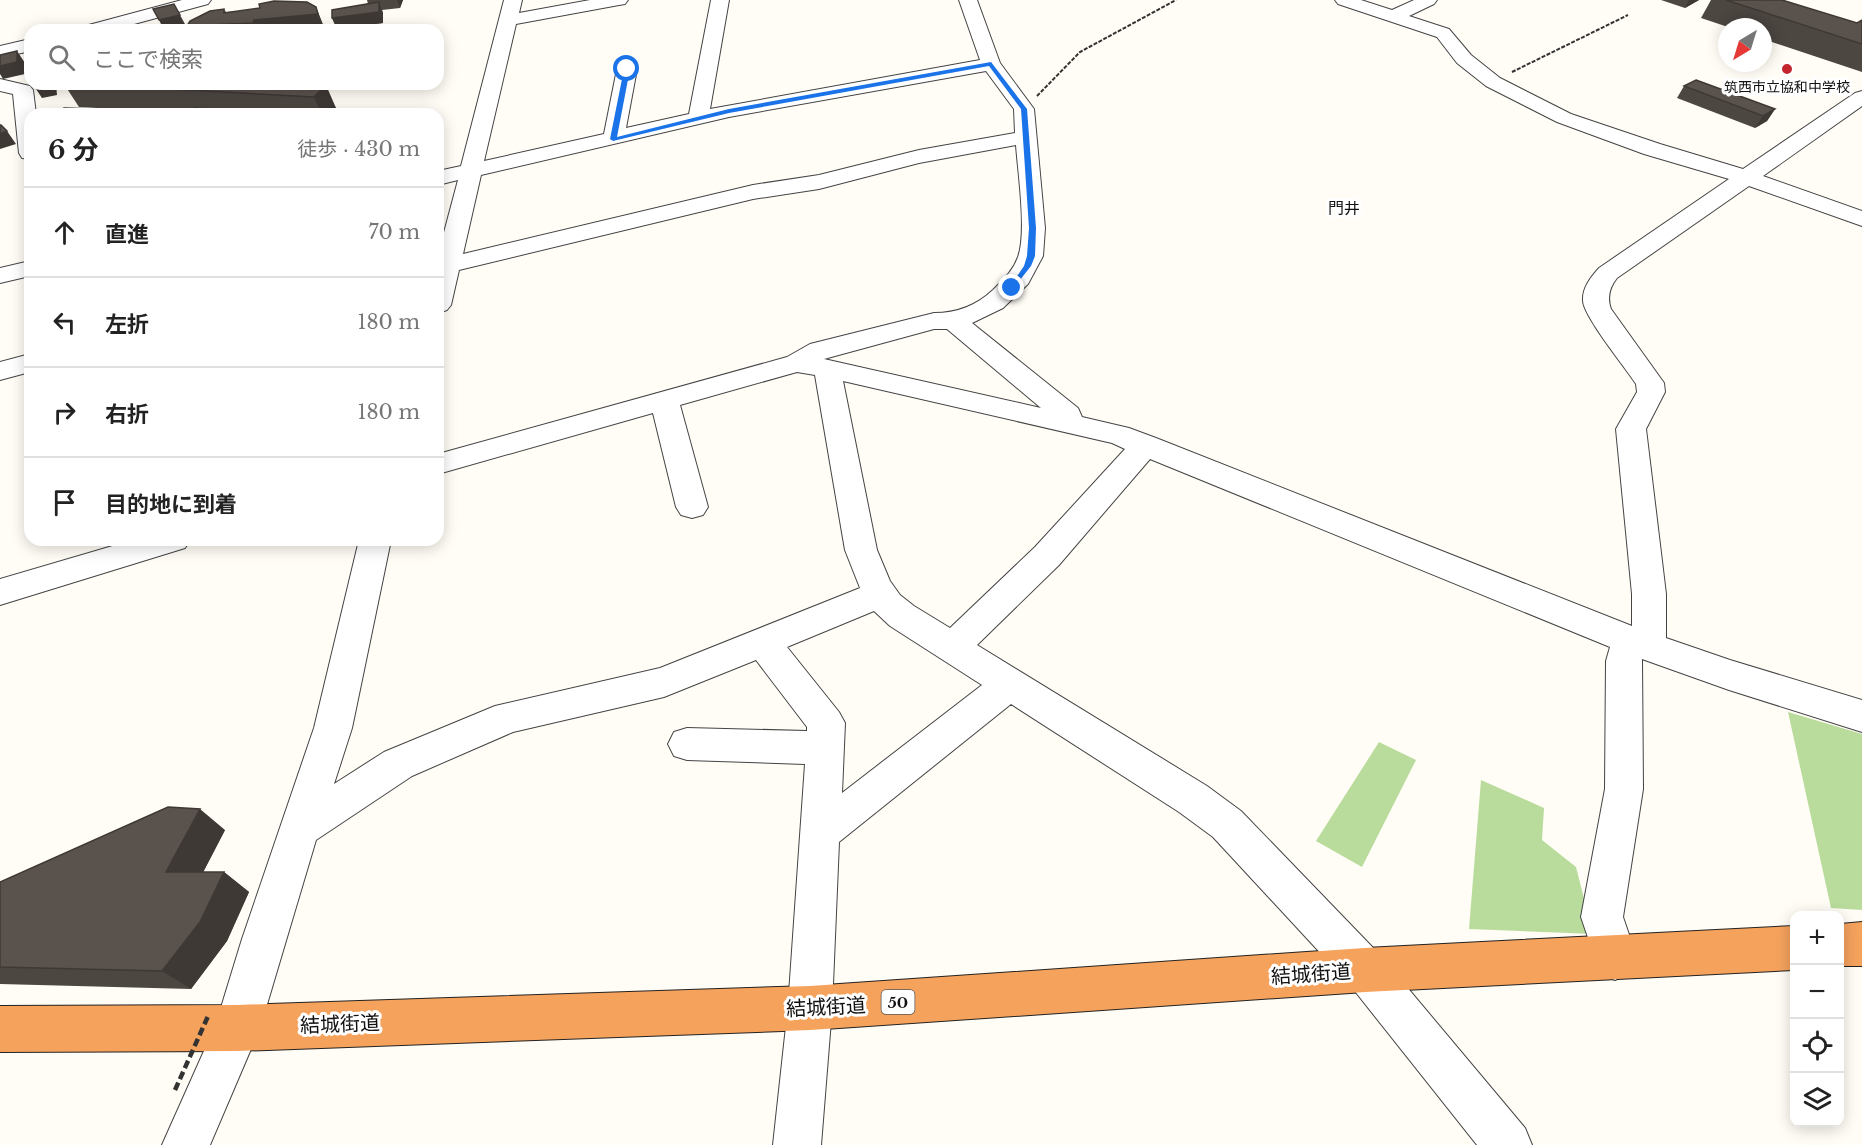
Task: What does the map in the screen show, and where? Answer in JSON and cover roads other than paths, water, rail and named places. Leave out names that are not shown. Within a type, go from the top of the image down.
[{"type":"highway","points":[[1844,945],[1862,944]]},
{"type":"highway","name":"結城街道","points":[[0,1029],[223,1021],[810,1008],[1365,970],[1790,948]]},
{"type":"street","points":[[113,24],[201,0]]},
{"type":"street","points":[[513,0],[445,268],[753,192],[819,182],[919,157],[1026,137]]},
{"type":"street","points":[[508,20],[619,0]]},
{"type":"street","points":[[698,119],[720,0]]},
{"type":"street","points":[[813,366],[820,350],[934,321],[953,321],[972,315],[994,303],[1012,288],[1027,266],[1031,256],[1033,228],[1024,109],[991,64],[968,0]]},
{"type":"street","points":[[1344,0],[1443,33],[1464,59],[1492,82],[1564,118],[1652,149],[1745,177],[1862,219]]},
{"type":"street","points":[[1392,17],[1428,0]]},
{"type":"street","points":[[0,52],[24,46]]},
{"type":"street","points":[[444,177],[729,111],[991,64]]},
{"type":"street","points":[[613,139],[627,69]]},
{"type":"street","points":[[0,85],[23,90],[25,108]]},
{"type":"street","points":[[1615,958],[1602,917],[1624,789],[1624,661],[1640,643],[1648,594],[1639,490],[1630,429],[1651,392],[1650,383],[1598,310],[1594,300],[1596,293],[1608,273],[1862,96]]},
{"type":"street","points":[[0,276],[24,270]]},
{"type":"street","points":[[953,321],[1068,415],[1065,421]]},
{"type":"street","points":[[0,371],[24,365]]},
{"type":"street","points":[[813,366],[829,386],[861,550],[876,587],[888,604],[902,616],[952,648],[1193,799],[1227,824],[1365,970],[1508,1145]]},
{"type":"street","points":[[444,462],[664,400],[813,366],[1065,421],[1146,445],[1640,643],[1730,675],[1862,716]]},
{"type":"street","points":[[664,400],[692,507]]},
{"type":"street","points":[[952,648],[1047,556],[1146,445]]},
{"type":"street","points":[[0,592],[154,546]]},
{"type":"street","points":[[186,1145],[223,1021],[300,828],[333,728],[374,546]]},
{"type":"street","points":[[300,828],[398,764],[508,717],[664,682],[881,594]]},
{"type":"street","points":[[762,642],[826,723],[810,1008],[797,1145]]},
{"type":"street","points":[[819,834],[1011,684]]},
{"type":"street","points":[[687,744],[824,748]]},
{"type":"place","name":"筑西市立協和中学校","points":[[1787,69]]},
{"type":"district","name":"門井","points":[[1344,208]]}]
